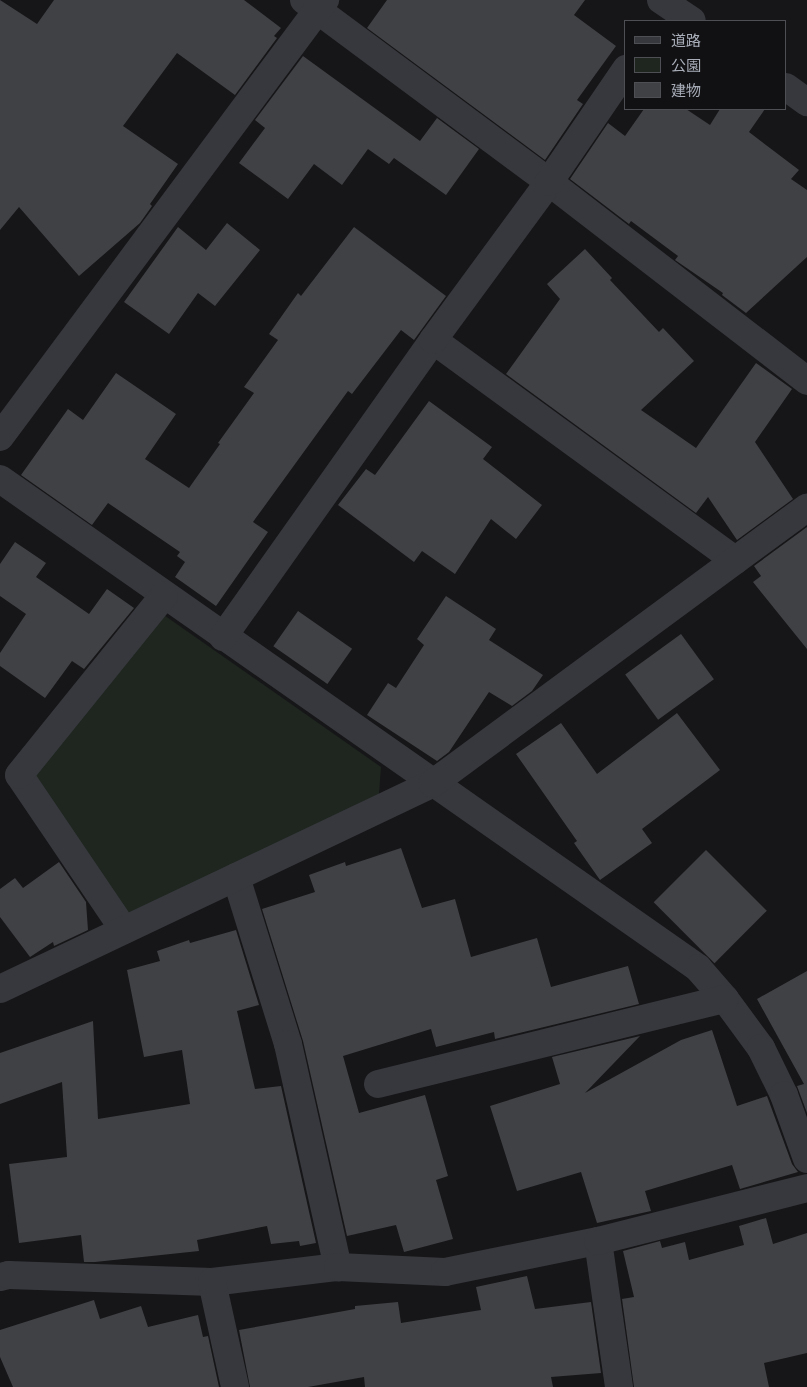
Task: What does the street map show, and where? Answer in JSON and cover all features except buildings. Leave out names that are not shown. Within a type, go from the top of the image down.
[{"type":"street","points":[[0,438],[315,4],[807,381]]},
{"type":"street","points":[[663,9],[690,20]]},
{"type":"street","points":[[223,637],[433,340],[549,182],[624,71]]},
{"type":"street","points":[[787,88],[807,102]]},
{"type":"street","points":[[433,340],[735,560]]},
{"type":"street","points":[[0,479],[432,784],[698,968],[725,998],[761,1048],[784,1095],[807,1159]]},
{"type":"street","points":[[0,989],[432,784],[807,508]]},
{"type":"street","points":[[124,930],[19,774],[164,596]]},
{"type":"street","points":[[236,877],[288,1044],[338,1267]]},
{"type":"street","points":[[378,1084],[725,998]]},
{"type":"street","points":[[0,1277],[9,1274],[212,1282],[338,1267],[445,1272],[598,1240],[807,1188]]},
{"type":"street","points":[[598,1240],[619,1387]]},
{"type":"street","points":[[212,1282],[235,1387]]},
{"type":"green space","points":[[161,613],[381,767],[379,794],[126,916],[31,775]]}]
